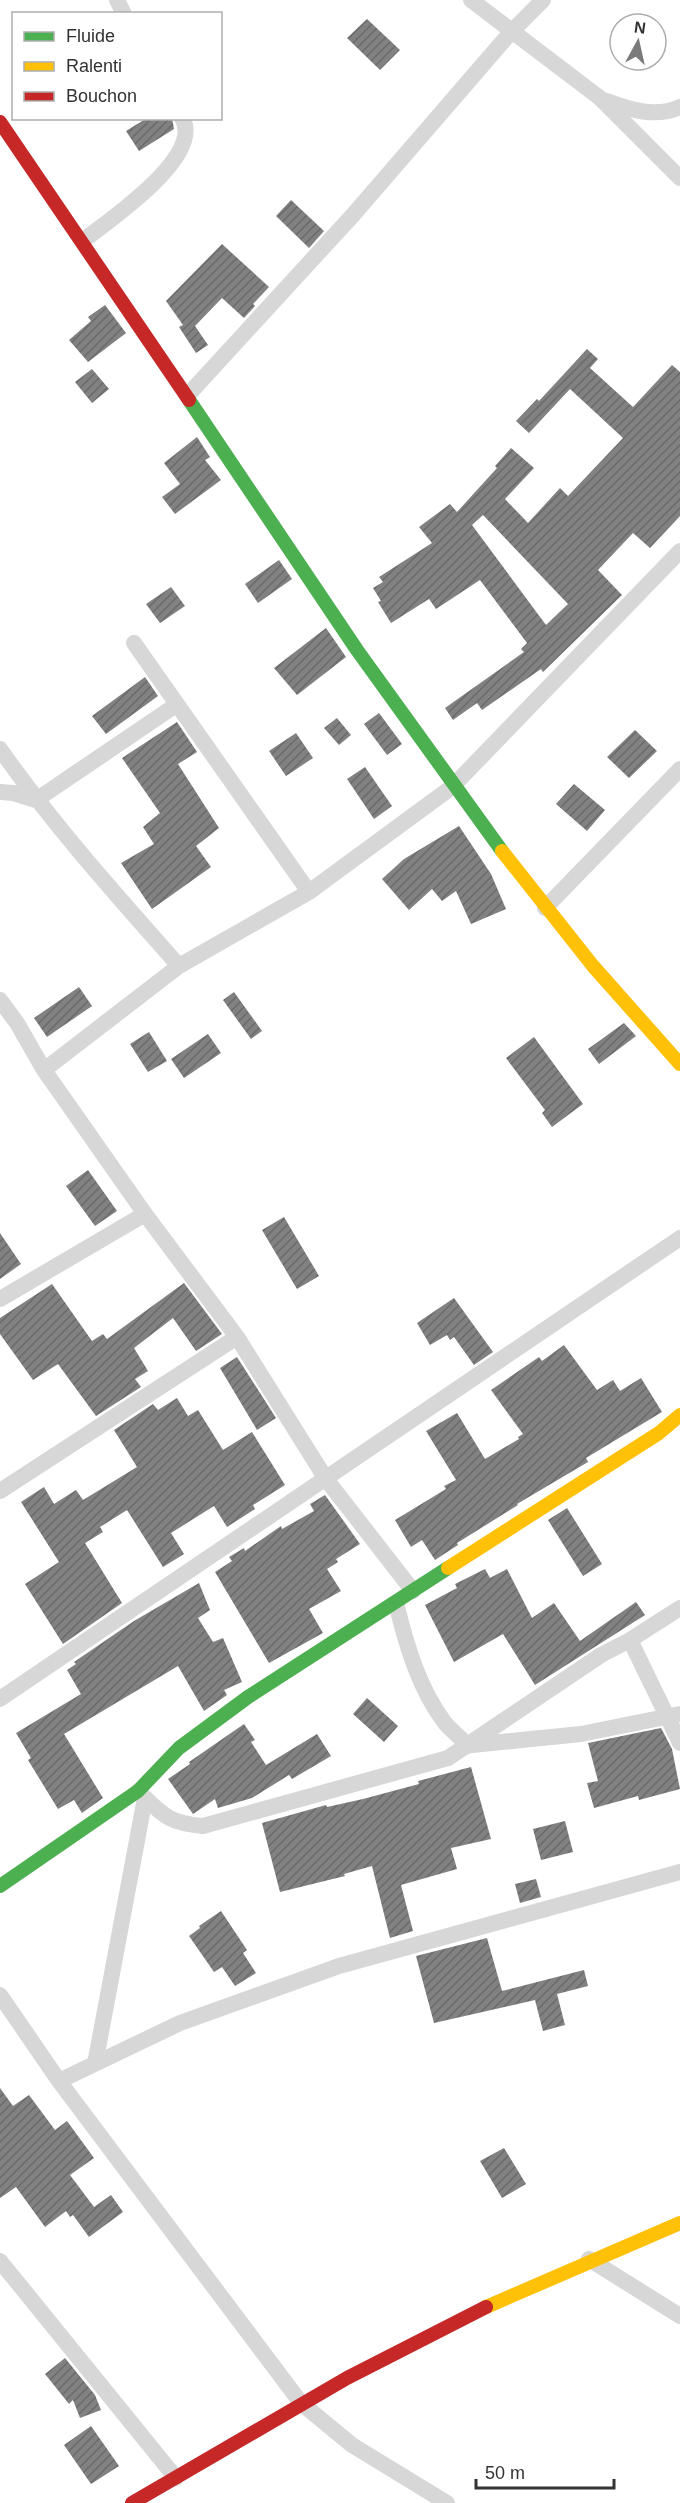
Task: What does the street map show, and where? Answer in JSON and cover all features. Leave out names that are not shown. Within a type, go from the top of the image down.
[{"type":"street","points":[[471,0],[600,98],[680,178]]},
{"type":"street","points":[[187,396],[353,215],[511,32],[543,0]]},
{"type":"street","points":[[600,98],[626,108],[651,113],[672,110],[680,106]]},
{"type":"street","points":[[84,240],[152,187],[186,139],[186,124],[183,120]]},
{"type":"street","points":[[0,122],[84,240],[307,578],[452,787],[545,908],[625,1005],[680,1064]]},
{"type":"street","points":[[44,1070],[179,966],[309,892],[452,787],[680,551]]},
{"type":"street","points":[[134,644],[239,789],[309,892]]},
{"type":"street","points":[[36,800],[176,705]]},
{"type":"street","points":[[0,749],[36,800],[179,966]]},
{"type":"street","points":[[545,908],[680,769]]},
{"type":"street","points":[[0,792],[13,793],[36,800]]},
{"type":"street","points":[[0,1000],[44,1070],[145,1214],[237,1337],[326,1479],[413,1591]]},
{"type":"street","points":[[0,1299],[145,1214]]},
{"type":"street","points":[[0,1699],[680,1238]]},
{"type":"street","points":[[0,1491],[237,1337]]},
{"type":"street","points":[[0,1886],[141,1795],[179,1748],[240,1704],[503,1531],[659,1433],[680,1415]]},
{"type":"street","points":[[396,1603],[407,1649],[428,1692],[445,1723],[468,1746]]},
{"type":"street","points":[[141,1795],[164,1817],[182,1824],[202,1826],[448,1758],[601,1655],[630,1640],[680,1608]]},
{"type":"street","points":[[630,1640],[674,1715],[680,1743]]},
{"type":"street","points":[[468,1746],[581,1734],[674,1715]]},
{"type":"street","points":[[95,2064],[141,1795]]},
{"type":"street","points":[[59,2081],[180,2023],[339,1966],[680,1872]]},
{"type":"street","points":[[0,1995],[59,2081],[301,2403],[352,2445],[447,2503]]},
{"type":"street","points":[[132,2503],[301,2403],[490,2304],[589,2259],[680,2223]]},
{"type":"street","points":[[589,2259],[680,2316]]},
{"type":"street","points":[[0,2261],[176,2478]]},
{"type":"building","points":[[367,19],[400,50],[380,70],[347,38]]},
{"type":"building","points":[[144,120],[172,120],[174,129],[139,151],[126,131]]},
{"type":"building","points":[[291,200],[324,231],[309,248],[276,216]]},
{"type":"building","points":[[222,244],[269,287],[244,318],[222,298],[195,326],[208,345],[196,353],[179,327],[183,325],[166,301]]},
{"type":"building","points":[[105,305],[126,333],[88,362],[69,340],[91,321],[88,317]]},
{"type":"building","points":[[587,349],[598,359],[590,368],[633,407],[672,365],[680,372],[680,516],[650,548],[633,533],[598,570],[622,595],[543,672],[541,669],[482,710],[477,703],[453,720],[445,708],[524,652],[521,649],[527,643],[480,580],[436,609],[429,599],[391,623],[378,602],[381,601],[373,588],[383,582],[379,577],[432,543],[419,527],[450,504],[457,512],[497,468],[495,466],[511,448],[534,468],[505,499],[528,523],[560,488],[568,496],[623,438],[570,389],[529,433],[516,421],[537,399],[539,401]],"holes":[[[483,515],[568,604],[546,625],[472,525]]]},
{"type":"building","points":[[92,369],[109,389],[92,403],[75,382]]},
{"type":"building","points":[[197,437],[210,457],[205,460],[221,480],[175,514],[162,497],[180,484],[164,463]]},
{"type":"building","points":[[279,560],[292,579],[258,603],[245,584]]},
{"type":"building","points":[[171,587],[185,606],[160,623],[146,604]]},
{"type":"building","points":[[326,628],[346,657],[297,695],[274,668]]},
{"type":"building","points":[[145,677],[158,696],[106,734],[92,716]]},
{"type":"building","points":[[379,713],[402,744],[387,755],[364,724]]},
{"type":"building","points":[[337,718],[351,735],[339,745],[324,728]]},
{"type":"building","points":[[177,722],[197,752],[178,764],[219,828],[196,846],[211,867],[152,909],[121,863],[154,844],[143,827],[160,813],[122,758]]},
{"type":"building","points":[[635,730],[657,751],[629,778],[607,757]]},
{"type":"building","points":[[296,733],[313,758],[286,776],[269,751]]},
{"type":"building","points":[[365,767],[392,806],[374,819],[347,779]]},
{"type":"building","points":[[574,784],[605,810],[587,831],[556,804]]},
{"type":"building","points":[[459,826],[491,874],[506,909],[471,924],[456,891],[442,901],[432,889],[409,910],[382,879],[404,859]]},
{"type":"building","points":[[79,987],[92,1006],[47,1037],[34,1018]]},
{"type":"building","points":[[234,992],[262,1031],[251,1039],[223,1000]]},
{"type":"building","points":[[624,1023],[636,1036],[599,1064],[588,1049]]},
{"type":"building","points":[[149,1032],[167,1061],[148,1072],[130,1044]]},
{"type":"building","points":[[208,1034],[221,1053],[184,1078],[171,1059]]},
{"type":"building","points":[[534,1037],[583,1104],[552,1127],[542,1113],[545,1110],[506,1058]]},
{"type":"building","points":[[88,1170],[117,1211],[95,1226],[66,1186]]},
{"type":"building","points":[[284,1217],[319,1276],[297,1289],[262,1230]]},
{"type":"building","points":[[0,1233],[21,1264],[0,1279]]},
{"type":"building","points":[[184,1283],[222,1334],[196,1351],[173,1318],[134,1348],[148,1371],[135,1379],[141,1387],[96,1416],[58,1364],[33,1380],[0,1334],[0,1318],[52,1284],[92,1341],[103,1334],[107,1339]]},
{"type":"building","points":[[454,1298],[493,1352],[474,1365],[454,1337],[450,1340],[447,1335],[430,1345],[417,1323]]},
{"type":"building","points":[[564,1345],[597,1390],[613,1380],[620,1391],[641,1378],[662,1412],[586,1458],[588,1462],[517,1504],[435,1560],[422,1540],[411,1547],[395,1520],[446,1489],[444,1486],[456,1480],[426,1431],[457,1413],[485,1459],[519,1439],[518,1437],[523,1434],[491,1390],[539,1357],[542,1361]]},
{"type":"building","points":[[237,1357],[276,1418],[257,1430],[220,1368]]},
{"type":"building","points":[[177,1398],[188,1416],[198,1410],[223,1450],[252,1432],[285,1485],[253,1505],[255,1509],[227,1527],[214,1506],[171,1533],[184,1554],[163,1567],[127,1510],[100,1527],[103,1532],[85,1543],[122,1603],[63,1644],[25,1584],[59,1562],[21,1502],[44,1487],[54,1504],[76,1490],[83,1500],[137,1467],[114,1430],[153,1404],[158,1410]]},
{"type":"building","points":[[325,1495],[360,1544],[336,1559],[338,1562],[327,1569],[341,1591],[309,1609],[323,1633],[269,1663],[215,1572],[232,1561],[229,1557],[244,1548],[245,1551],[281,1526],[282,1529],[314,1511],[310,1504]]},
{"type":"building","points":[[567,1508],[602,1564],[583,1576],[548,1520]]},
{"type":"building","points":[[485,1569],[490,1578],[507,1569],[532,1618],[554,1603],[580,1641],[636,1602],[645,1615],[535,1685],[503,1634],[454,1662],[425,1605],[457,1588],[455,1584]]},
{"type":"building","points":[[199,1583],[210,1610],[198,1618],[213,1642],[223,1638],[242,1682],[224,1690],[227,1695],[204,1711],[178,1666],[64,1734],[103,1798],[82,1813],[74,1800],[58,1809],[28,1760],[31,1758],[16,1733],[81,1694],[67,1670],[76,1664],[74,1662],[134,1621]]},
{"type":"building","points":[[367,1698],[398,1726],[384,1742],[353,1714]]},
{"type":"building","points":[[244,1724],[255,1740],[251,1742],[266,1765],[317,1734],[331,1756],[292,1779],[289,1775],[252,1798],[218,1808],[215,1799],[193,1814],[168,1779]]},
{"type":"building","points":[[661,1728],[672,1749],[680,1789],[639,1800],[638,1796],[594,1808],[587,1783],[598,1781],[588,1743]]},
{"type":"building","points":[[471,1767],[491,1839],[451,1848],[457,1869],[401,1885],[413,1931],[390,1938],[372,1866],[344,1874],[345,1876],[280,1892],[262,1823],[326,1805],[327,1807],[363,1799],[419,1784],[418,1781]]},
{"type":"building","points":[[565,1821],[573,1852],[541,1860],[533,1829]]},
{"type":"building","points":[[536,1879],[541,1897],[520,1903],[515,1884]]},
{"type":"building","points":[[221,1911],[247,1950],[243,1953],[256,1973],[235,1986],[222,1967],[214,1972],[189,1936]]},
{"type":"building","points":[[487,1938],[502,1991],[584,1970],[588,1986],[557,1994],[565,2025],[543,2031],[535,2000],[434,2023],[416,1956]]},
{"type":"building","points":[[0,2088],[13,2106],[29,2095],[55,2130],[67,2121],[94,2158],[70,2175],[94,2207],[111,2195],[123,2212],[89,2237],[73,2215],[70,2217],[66,2211],[45,2227],[16,2187],[0,2198]]},
{"type":"building","points":[[504,2148],[526,2184],[502,2198],[480,2161]]},
{"type":"building","points":[[65,2358],[95,2395],[101,2410],[80,2418],[73,2400],[69,2404],[45,2374]]},
{"type":"building","points":[[91,2426],[119,2466],[91,2484],[64,2445]]},
{"type":"traffic: fast","points":[[189,400],[357,650],[502,851]]},
{"type":"traffic: fast","points":[[0,1886],[138,1791],[179,1748],[248,1697],[448,1568]]},
{"type":"traffic: slow","points":[[502,851],[593,966],[680,1064]]},
{"type":"traffic: slow","points":[[448,1568],[659,1433],[680,1415]]},
{"type":"traffic: slow","points":[[486,2307],[680,2223]]},
{"type":"traffic: jam","points":[[0,122],[189,400]]},
{"type":"traffic: jam","points":[[132,2503],[347,2378],[486,2307]]}]
